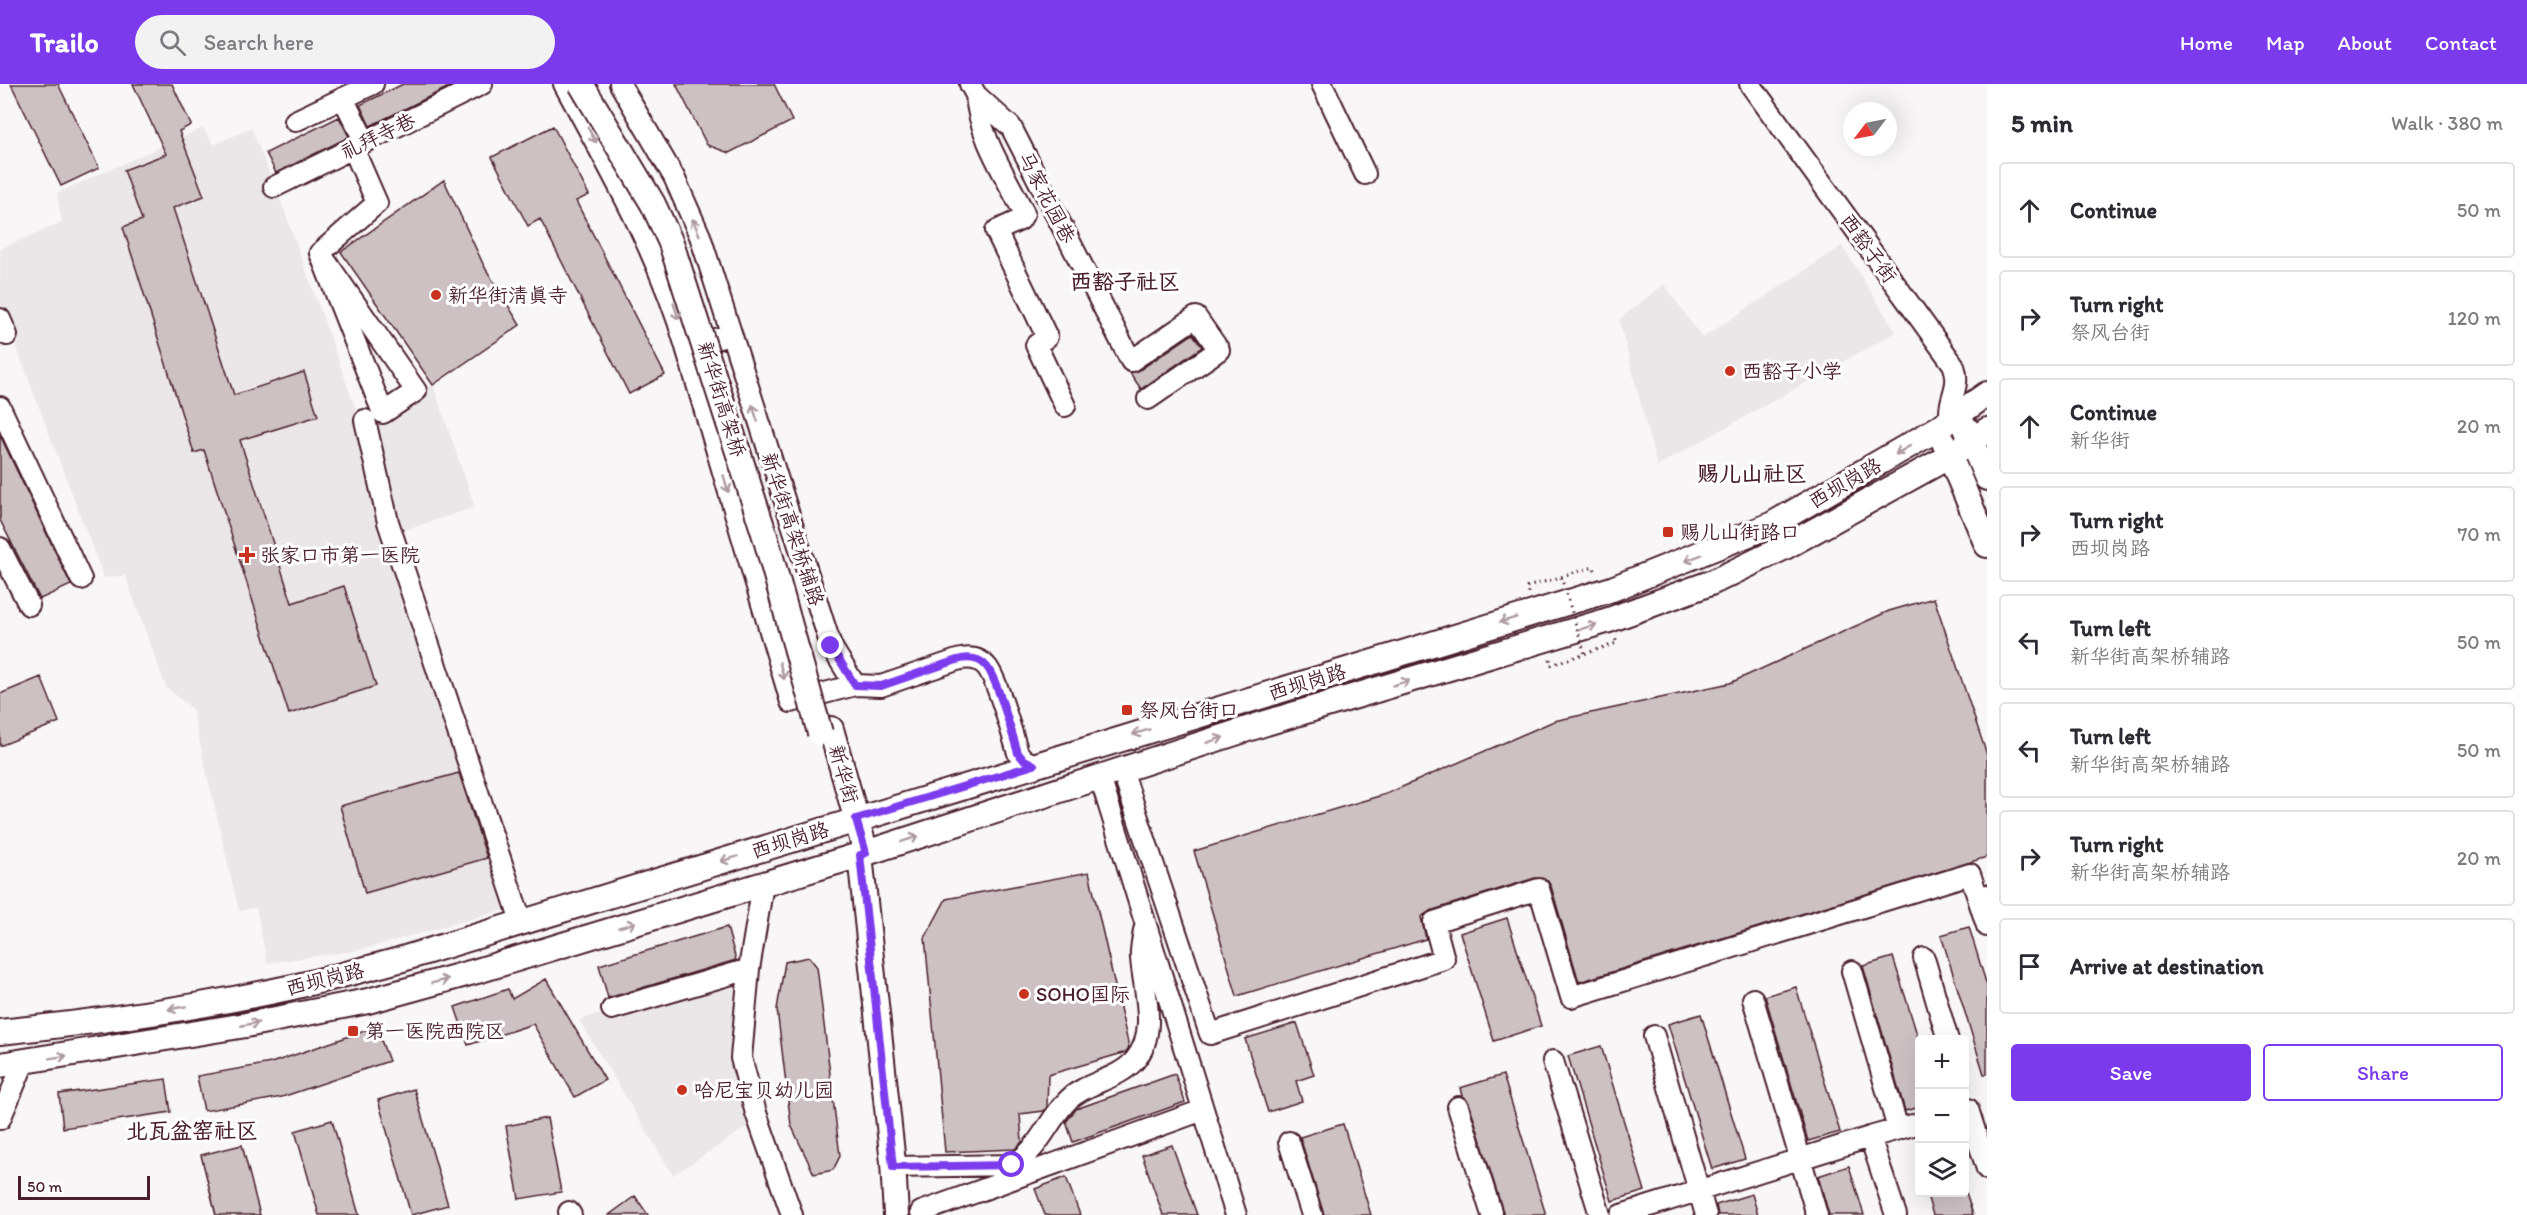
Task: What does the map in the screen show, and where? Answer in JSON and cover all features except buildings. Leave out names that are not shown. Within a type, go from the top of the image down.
[{"type":"main road","name":"新华街高架桥","points":[[581,84],[653,204],[671,243],[825,731]]},
{"type":"main road","name":"新华街高架桥","points":[[593,84],[665,204],[680,238],[774,529],[825,731]]},
{"type":"main road","name":"西坝岗路","points":[[9,1031],[149,1013],[288,988],[399,960],[1612,589],[1771,525],[1950,421],[1987,394]]},
{"type":"main road","points":[[1987,478],[1979,436],[1950,421],[1950,456],[1987,545]]},
{"type":"main road","name":"西坝岗路","points":[[0,1065],[246,1025],[368,1001],[477,971],[860,855],[1266,723],[1660,603],[1713,582],[1785,547],[1950,456],[1979,436]]},
{"type":"main road","name":"新华街","points":[[825,731],[860,855],[896,1215]]},
{"type":"main road","points":[[9,1031],[24,1062]]},
{"type":"street","points":[[296,121],[373,84]]},
{"type":"street","name":"礼拜寺巷","points":[[274,187],[482,84]]},
{"type":"street","points":[[564,84],[658,264],[674,303],[791,702],[855,685],[881,686],[970,657],[987,667],[993,678],[1018,753],[1034,765]]},
{"type":"street","name":"新华街高架桥辅路","points":[[620,84],[674,177],[700,236],[831,646],[855,685]]},
{"type":"street","points":[[1322,84],[1365,174]]},
{"type":"street","name":"西豁子街","points":[[1750,84],[1953,364],[1958,375],[1949,413],[1950,421]]},
{"type":"street","points":[[973,89],[977,115],[1024,213],[1020,220],[996,231],[1047,337],[1036,345],[1065,406]]},
{"type":"street","name":"马家花园巷","points":[[973,89],[1011,127],[1131,361],[1196,317],[1219,350],[1148,399]]},
{"type":"street","points":[[320,253],[377,203],[343,99]]},
{"type":"street","points":[[320,253],[416,391],[383,413],[345,317],[320,253]]},
{"type":"street","points":[[686,347],[730,334]]},
{"type":"street","points":[[0,407],[81,579]]},
{"type":"street","points":[[365,420],[388,522],[522,924]]},
{"type":"street","points":[[0,548],[29,605]]},
{"type":"street","points":[[1111,773],[1210,1034],[1444,959],[1434,922],[1539,889],[1571,997],[1970,874],[1983,896],[1987,926]]},
{"type":"street","points":[[1111,773],[1145,922],[1236,1215]]},
{"type":"street","points":[[763,884],[749,969],[741,1058],[756,1113],[792,1215]]},
{"type":"street","points":[[893,1167],[1012,1165],[1033,1150],[1055,1115],[1070,1098],[1115,1074],[1135,1060],[1145,1039],[1148,1003],[1141,956],[1145,922]]},
{"type":"street","points":[[1924,958],[1947,1035]]},
{"type":"street","points":[[612,1009],[749,969]]},
{"type":"street","points":[[1851,971],[1898,1129]]},
{"type":"street","points":[[1753,999],[1817,1215]]},
{"type":"street","points":[[1654,1036],[1706,1215]]},
{"type":"street","points":[[1553,1061],[1600,1215]]},
{"type":"street","points":[[0,1119],[24,1062]]},
{"type":"street","points":[[1458,1107],[1492,1215]]},
{"type":"street","points":[[922,1215],[921,1212],[1203,1110]]},
{"type":"street","points":[[1969,1114],[1987,1169]]},
{"type":"street","points":[[1621,1215],[1915,1124]]},
{"type":"street","points":[[1870,1137],[1896,1215]]},
{"type":"street","points":[[1289,1142],[1312,1215]]},
{"type":"path","points":[[1527,587],[1594,567]]},
{"type":"path","points":[[1562,577],[1585,654]]},
{"type":"path","points":[[1551,665],[1617,643]]},
{"type":"shaded area","name":"张家口市第一医院","points":[[203,128],[214,145],[251,128],[283,207],[363,429],[385,420],[433,385],[475,507],[393,534],[471,767],[482,767],[528,903],[360,950],[267,963],[256,907],[239,911],[192,709],[166,687],[125,575],[104,578],[0,304],[0,249],[62,222],[57,193]]},
{"type":"shaded area","name":"西豁子小学","points":[[1842,246],[1896,332],[1657,466],[1619,320],[1664,284],[1702,338]]},
{"type":"shaded area","name":"哈尼宝贝幼儿园","points":[[738,974],[741,995],[731,1056],[752,1124],[673,1175],[579,1020]]},
{"type":"place","name":"新华街清真寺","points":[[436,295]]},
{"type":"place","name":"西豁子小学","points":[[1730,371]]},
{"type":"place","name":"赐儿山街路口","points":[[1668,532]]},
{"type":"place","name":"张家口市第一医院","points":[[247,555]]},
{"type":"place","name":"祭风台街口","points":[[1127,710]]},
{"type":"place","name":"SOHO国际","points":[[1024,994]]},
{"type":"place","name":"第一医院西院区","points":[[353,1031]]},
{"type":"place","name":"哈尼宝贝幼儿园","points":[[682,1090]]},
{"type":"district","name":"西豁子社区","points":[[1125,281]]},
{"type":"district","name":"赐儿山社区","points":[[1752,473]]},
{"type":"district","name":"北瓦盆窑社区","points":[[192,1130]]},
{"type":"route","points":[[831,646],[855,685],[881,686],[957,660],[970,657],[977,660],[987,667],[993,678],[1018,753],[1034,765],[856,819],[866,853],[860,855],[893,1167],[1012,1165]]}]
